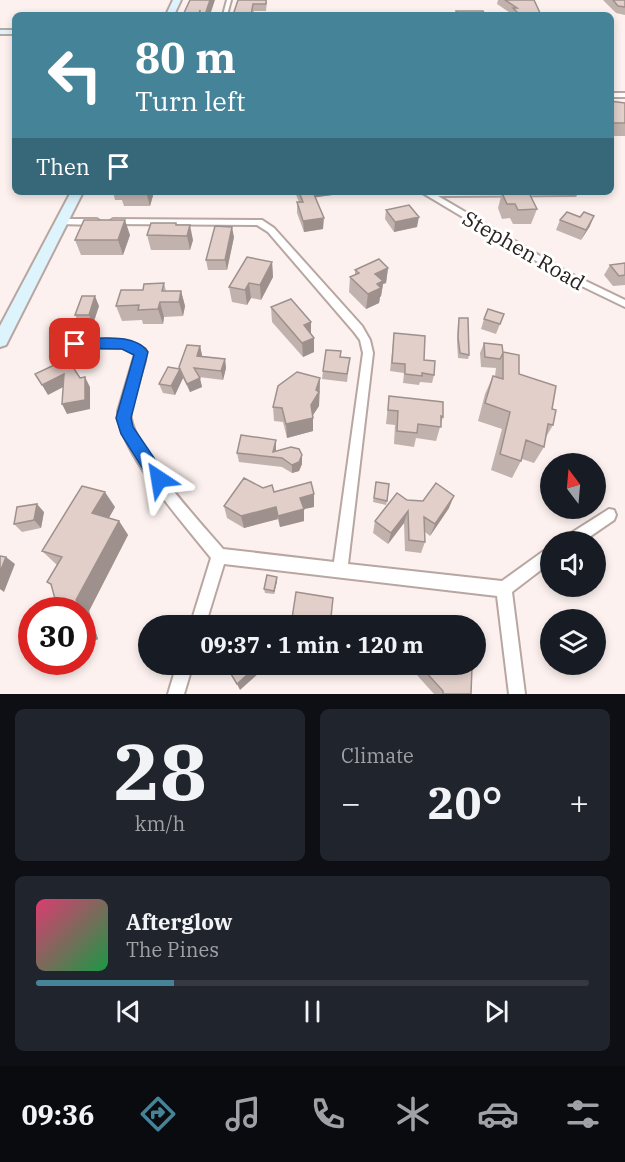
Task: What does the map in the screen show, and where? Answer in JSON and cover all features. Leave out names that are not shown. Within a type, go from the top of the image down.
[{"type":"main road","points":[[0,341],[76,195]]},
{"type":"street","name":"Stephen Road","points":[[430,195],[588,287],[625,304]]},
{"type":"street","points":[[62,222],[259,222],[271,230],[358,329],[365,340],[368,352],[340,571]]},
{"type":"street","points":[[75,344],[124,344],[141,352],[141,361],[126,405],[124,418],[126,429],[159,479],[219,556],[504,589],[540,562]]},
{"type":"street","points":[[586,531],[609,515]]},
{"type":"street","points":[[200,615],[219,556]]},
{"type":"street","points":[[504,589],[517,694]]},
{"type":"street","points":[[176,694],[182,675]]},
{"type":"building","points":[[190,0],[210,0],[206,12],[200,12],[200,10],[200,12],[184,12]]},
{"type":"building","points":[[238,0],[266,0],[266,4],[253,4],[252,12],[234,12]]},
{"type":"building","points":[[505,0],[534,0],[540,12],[517,12],[513,8],[517,8]]},
{"type":"building","points":[[613,0],[625,0],[625,7],[618,6]]},
{"type":"building","points":[[456,11],[484,12],[456,12]]},
{"type":"building","points":[[614,102],[625,103],[625,123],[614,123]]},
{"type":"building","points":[[300,195],[314,195],[324,218],[303,221],[297,202],[303,202]]},
{"type":"building","points":[[503,195],[530,195],[537,209],[518,210],[515,204],[507,204]]},
{"type":"building","points":[[409,205],[419,217],[395,222],[386,210]]},
{"type":"building","points":[[567,212],[580,217],[584,212],[594,216],[586,230],[560,220]]},
{"type":"building","points":[[84,220],[125,220],[118,240],[75,240]]},
{"type":"building","points":[[151,223],[190,225],[187,236],[147,235]]},
{"type":"building","points":[[215,226],[232,227],[225,260],[206,260]]},
{"type":"building","points":[[247,257],[272,262],[260,285],[249,283],[245,290],[229,287]]},
{"type":"building","points":[[379,259],[388,268],[375,274],[383,281],[377,284],[381,288],[368,294],[350,277],[359,273],[355,270]]},
{"type":"building","points":[[625,263],[625,275],[619,276],[610,265]]},
{"type":"building","points":[[164,283],[162,291],[181,291],[179,302],[160,302],[158,309],[138,310],[139,305],[116,306],[121,290],[143,290],[144,284]]},
{"type":"building","points":[[82,296],[95,296],[89,315],[75,315]]},
{"type":"building","points":[[291,299],[311,322],[304,325],[314,338],[302,343],[271,307]]},
{"type":"building","points":[[488,309],[504,314],[500,324],[484,319]]},
{"type":"building","points":[[459,318],[468,318],[469,355],[460,353]]},
{"type":"building","points":[[394,333],[425,336],[424,360],[435,361],[434,375],[405,374],[405,364],[392,363]]},
{"type":"building","points":[[484,343],[502,345],[503,353],[500,359],[485,357]]},
{"type":"building","points":[[187,345],[200,346],[197,356],[225,359],[221,371],[194,368],[200,378],[187,384],[179,367]]},
{"type":"building","points":[[326,350],[341,351],[340,357],[350,358],[347,374],[323,371]]},
{"type":"building","points":[[503,352],[519,355],[519,374],[556,386],[552,409],[556,410],[553,425],[548,424],[544,447],[526,440],[521,461],[500,454],[510,412],[485,403],[493,376],[503,379]]},
{"type":"building","points":[[65,355],[80,378],[85,377],[85,400],[62,404],[64,374],[42,385],[35,374],[65,360]]},
{"type":"building","points":[[168,367],[180,369],[171,386],[159,384]]},
{"type":"building","points":[[297,372],[320,378],[316,390],[319,392],[311,405],[313,418],[286,424],[282,408],[273,407],[278,386]]},
{"type":"building","points":[[389,396],[443,402],[441,427],[418,424],[417,433],[397,431],[398,411],[388,410]]},
{"type":"building","points":[[241,435],[276,440],[273,452],[291,447],[299,449],[302,455],[299,462],[292,465],[282,458],[237,453]]},
{"type":"building","points":[[244,478],[263,488],[272,485],[274,492],[311,482],[314,494],[300,498],[304,509],[278,516],[276,507],[241,516],[224,506]]},
{"type":"building","points":[[376,482],[389,484],[387,501],[374,498]]},
{"type":"building","points":[[436,483],[454,496],[435,524],[424,517],[425,542],[409,540],[408,511],[391,533],[375,521],[397,493],[407,500],[423,501]]},
{"type":"building","points":[[82,486],[105,492],[92,513],[119,521],[78,597],[54,597],[51,584],[47,582],[62,557],[42,551]]},
{"type":"building","points":[[37,504],[34,520],[14,524],[17,507]]},
{"type":"building","points":[[0,556],[6,557],[0,572]]},
{"type":"building","points":[[267,575],[277,577],[274,591],[264,589]]},
{"type":"building","points":[[296,592],[333,598],[331,615],[293,615]]},
{"type":"building","points":[[232,675],[247,675],[237,684]]},
{"type":"building","points":[[428,675],[472,675],[471,694],[443,694],[443,691]]},
{"type":"route","points":[[75,344],[124,344],[141,352],[141,361],[124,418],[126,429],[159,479]]}]
